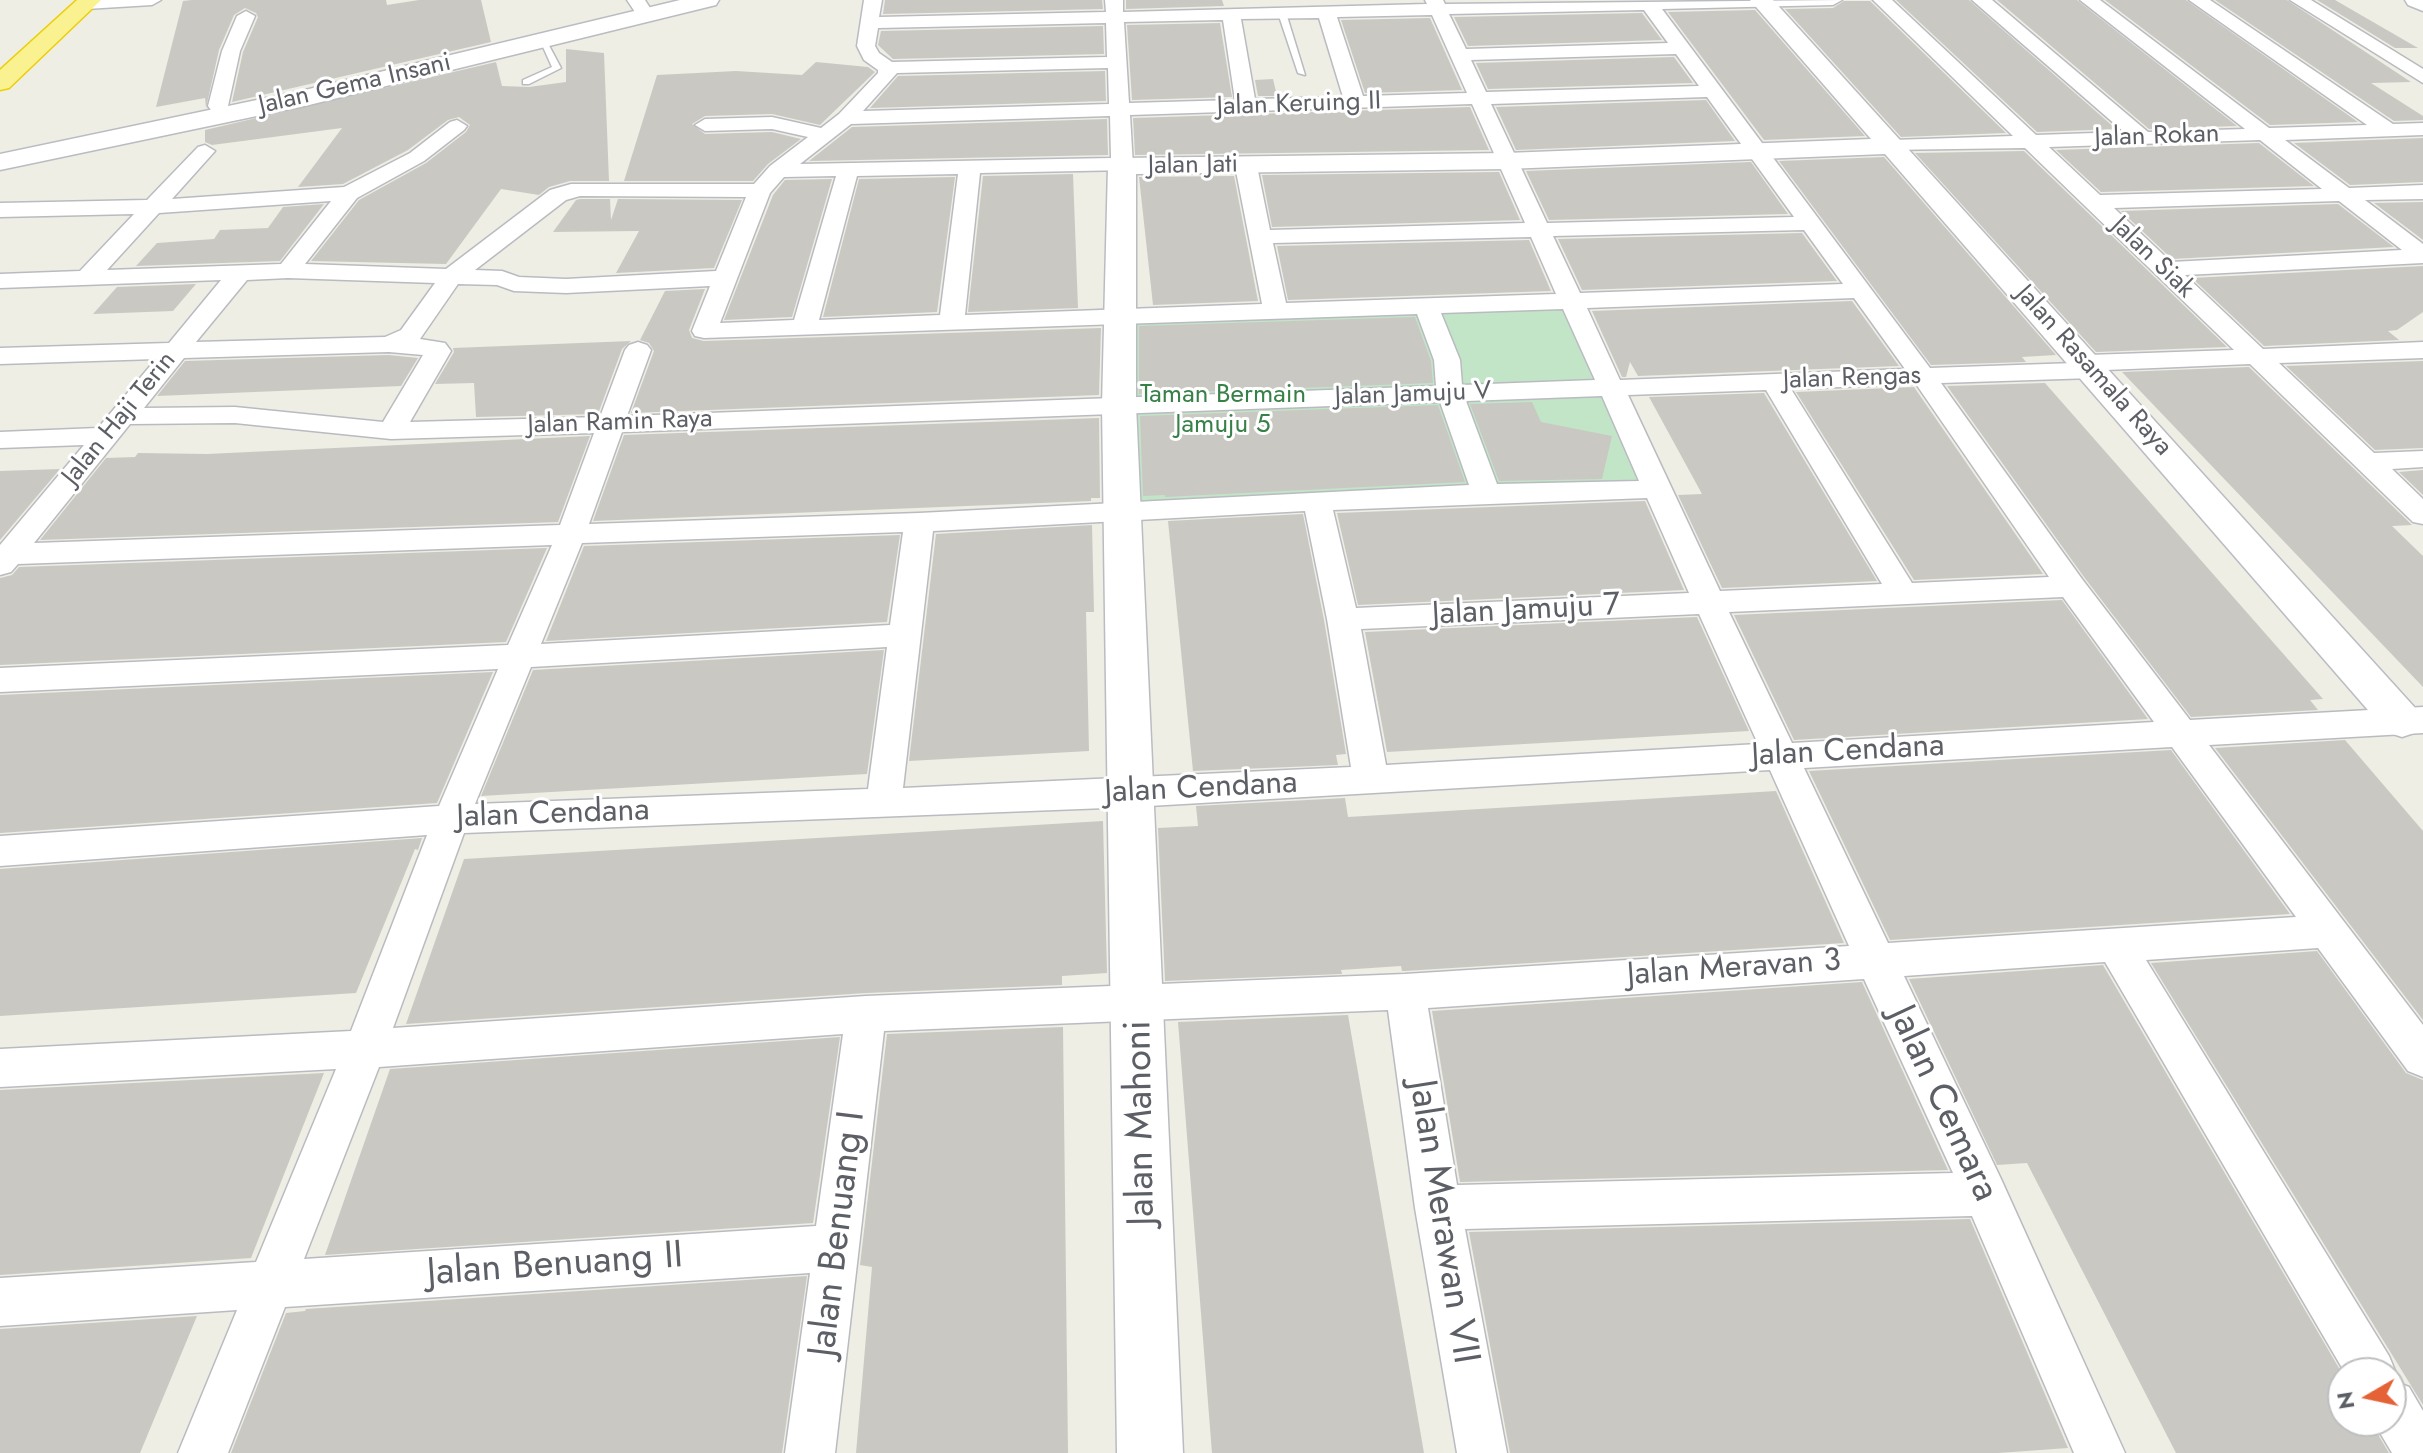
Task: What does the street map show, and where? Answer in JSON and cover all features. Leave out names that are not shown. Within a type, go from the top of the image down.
[{"type":"highway","points":[[0,57],[61,0]]},
{"type":"highway","points":[[0,83],[88,2]]},
{"type":"street","points":[[88,2],[152,0]]},
{"type":"street","name":"Jalan Gema Insani","points":[[0,162],[638,4],[675,0]]},
{"type":"street","name":"Jalan Gema Insani","points":[[0,152],[309,97],[708,0]]},
{"type":"street","points":[[873,0],[866,46],[871,56],[888,68],[1117,62]]},
{"type":"street","points":[[868,23],[1114,8],[1231,15],[1436,5],[1833,0]]},
{"type":"street","name":"Jalan Siak","points":[[1882,0],[2423,515]]},
{"type":"street","points":[[1981,0],[2143,138]]},
{"type":"street","points":[[2089,0],[2423,255]]},
{"type":"street","points":[[2198,0],[2388,130]]},
{"type":"street","points":[[2299,0],[2423,77]]},
{"type":"street","points":[[2416,0],[2423,4]]},
{"type":"street","name":"Jalan Rasamala Raya","points":[[1762,1],[2416,728]]},
{"type":"street","points":[[1648,2],[1923,376],[2071,586],[2423,1058]]},
{"type":"street","name":"Jalan Cemara","points":[[1436,5],[1610,388],[1985,1194],[2100,1453]]},
{"type":"street","points":[[778,171],[1122,166],[1114,8]]},
{"type":"street","points":[[1326,12],[1355,103]]},
{"type":"street","points":[[1231,15],[1246,106]]},
{"type":"street","points":[[218,106],[231,51],[246,16]]},
{"type":"street","points":[[1460,55],[1681,48]]},
{"type":"street","points":[[888,68],[887,74],[846,118],[778,171],[760,191],[704,331],[1859,291]]},
{"type":"street","name":"Jalan Keruing II","points":[[846,118],[1712,91]]},
{"type":"street","points":[[705,125],[772,123],[826,135]]},
{"type":"street","points":[[0,210],[152,207],[349,193],[417,157],[457,126]]},
{"type":"street","name":"Jalan Rokan","points":[[1892,146],[2423,129]]},
{"type":"street","name":"Jalan Jati","points":[[1132,793],[1119,405],[1122,166],[1506,161],[1892,146]]},
{"type":"street","points":[[86,279],[205,151]]},
{"type":"street","points":[[952,322],[970,166]]},
{"type":"street","points":[[1246,166],[1275,309]]},
{"type":"street","points":[[805,327],[848,170]]},
{"type":"street","points":[[389,344],[410,335],[451,277],[551,199],[569,190],[760,191]]},
{"type":"street","points":[[2094,202],[2423,192]]},
{"type":"street","points":[[288,271],[349,193]]},
{"type":"street","points":[[1258,237],[1809,223]]},
{"type":"street","points":[[2164,269],[2423,255]]},
{"type":"street","points":[[0,281],[288,271],[502,278],[514,284],[566,286],[723,278]]},
{"type":"street","name":"Jalan Haji Terin","points":[[5,560],[240,273]]},
{"type":"street","points":[[1426,306],[1447,360],[1450,393],[1486,493]]},
{"type":"street","points":[[0,356],[389,344],[438,351],[391,431]]},
{"type":"street","points":[[203,1453],[365,1049],[451,819],[571,534],[638,350]]},
{"type":"street","name":"Jalan Rengas","points":[[1610,388],[1923,376],[2423,350]]},
{"type":"street","points":[[1774,382],[1902,592]]},
{"type":"street","name":"Jalan Jamuju V","points":[[1119,405],[1610,388]]},
{"type":"street","name":"Jalan Ramin Raya","points":[[0,440],[235,415],[391,431],[1119,405]]},
{"type":"street","points":[[2366,462],[2423,459]]},
{"type":"street","points":[[5,560],[571,534],[919,522],[1486,493],[1658,489]]},
{"type":"street","points":[[1317,501],[1343,619],[1371,779]]},
{"type":"street","points":[[884,802],[919,522]]},
{"type":"street","name":"Jalan Jamuju 7","points":[[1343,619],[2071,586]]},
{"type":"street","points":[[0,680],[907,635]]},
{"type":"street","name":"Jalan Cendana","points":[[0,851],[451,819],[1132,793],[2181,733],[2416,728]]},
{"type":"street","name":"Jalan Mahoni","points":[[1132,793],[1150,1453]]},
{"type":"street","name":"Jalan Meravan 3","points":[[0,1068],[365,1049],[866,1014],[1405,992],[2329,931]]},
{"type":"street","points":[[2116,945],[2362,1357]]},
{"type":"street","name":"Jalan Merawan VII","points":[[1405,992],[1438,1208],[1482,1453]]},
{"type":"street","name":"Jalan Benuang I","points":[[810,1453],[866,1014]]},
{"type":"street","points":[[1438,1208],[1985,1194]]},
{"type":"street","name":"Jalan Benuang II","points":[[0,1302],[838,1248]]},
{"type":"street","points":[[2407,1431],[2420,1453]]},
{"type":"lane","points":[[1282,13],[1302,73]]},
{"type":"lane","points":[[526,82],[557,68],[542,40]]},
{"type":"green space","name":"Taman Bermain Jamuju 5","points":[[1570,300],[1658,489],[1122,512],[1118,317]]},
{"type":"building","points":[[386,0],[387,5],[419,0],[481,0],[491,42],[232,102],[243,52],[258,17],[245,8],[234,15],[219,50],[206,108],[205,98],[156,107],[183,1]]},
{"type":"building","points":[[885,0],[1102,0],[1103,9],[883,14]]},
{"type":"building","points":[[1126,0],[1222,0],[1224,6],[1126,9]]},
{"type":"building","points":[[1896,0],[1969,0],[2116,129],[2037,132]]},
{"type":"building","points":[[1997,0],[2077,0],[2237,126],[2149,129]]},
{"type":"building","points":[[2105,0],[2186,0],[2358,122],[2270,125]]},
{"type":"building","points":[[2215,0],[2287,0],[2411,82],[2371,83],[2423,116],[2423,120],[2394,121]]},
{"type":"building","points":[[2317,0],[2335,0],[2418,48],[2395,48]]},
{"type":"building","points":[[1844,1],[1870,1],[2006,133],[1901,137],[1785,9],[1833,8]]},
{"type":"building","points":[[1755,10],[1865,136],[1764,140],[1668,12]]},
{"type":"building","points":[[1642,13],[1662,40],[1468,46],[1454,17]]},
{"type":"building","points":[[1430,18],[1462,90],[1365,93],[1341,20]]},
{"type":"building","points":[[1220,23],[1232,97],[1132,100],[1127,25]]},
{"type":"building","points":[[1103,26],[1104,54],[893,59],[878,45],[881,31]]},
{"type":"building","points":[[566,49],[604,53],[609,181],[570,181],[549,187],[539,195],[501,189],[446,264],[311,261],[359,200],[426,163],[466,132],[470,125],[459,117],[448,120],[408,150],[343,184],[298,187],[342,128],[212,145],[205,142],[205,130],[496,62],[502,86],[529,87],[566,82]]},
{"type":"building","points":[[1674,57],[1693,83],[1488,89],[1476,63]]},
{"type":"building","points":[[816,62],[868,67],[875,72],[820,125],[772,114],[705,116],[692,124],[705,134],[772,132],[801,139],[768,164],[753,181],[624,181],[657,75],[736,71],[802,75]]},
{"type":"building","points":[[1105,71],[1106,101],[870,108],[898,76]]},
{"type":"building","points":[[1273,79],[1277,96],[1258,96],[1255,80]]},
{"type":"building","points":[[1706,100],[1735,141],[1516,150],[1496,107]]},
{"type":"building","points":[[1470,107],[1489,150],[1135,155],[1133,118]]},
{"type":"building","points":[[1107,119],[1108,155],[809,161],[852,127]]},
{"type":"building","points":[[2423,138],[2423,182],[2350,185],[2294,143]]},
{"type":"building","points":[[2259,143],[2314,186],[2101,192],[2056,150]]},
{"type":"building","points":[[2024,151],[2227,347],[2096,352],[1915,153]]},
{"type":"building","points":[[1884,157],[2056,355],[2022,357],[2026,362],[1931,365],[1779,161]]},
{"type":"building","points":[[1751,162],[1788,214],[1549,220],[1526,171]]},
{"type":"building","points":[[1499,172],[1520,220],[1272,227],[1262,175]]},
{"type":"building","points":[[1073,174],[1078,308],[968,312],[983,176]]},
{"type":"building","points":[[1234,176],[1258,301],[1153,305],[1139,177]]},
{"type":"building","points":[[955,177],[937,312],[823,317],[859,179]]},
{"type":"building","points":[[832,179],[792,317],[724,320],[773,195],[785,180]]},
{"type":"building","points":[[610,199],[611,220],[618,199],[742,200],[714,268],[616,273],[639,231],[553,232],[576,200]]},
{"type":"building","points":[[2423,202],[2423,240],[2374,203]]},
{"type":"building","points":[[324,204],[280,261],[136,266],[157,243],[214,239],[220,230],[268,228],[283,207]]},
{"type":"building","points":[[2338,204],[2394,247],[2172,259],[2121,211]]},
{"type":"building","points":[[1802,233],[1837,281],[1582,290],[1558,239]]},
{"type":"building","points":[[1529,240],[1551,291],[1288,300],[1277,246]]},
{"type":"building","points":[[2423,266],[2423,312],[2397,330],[2388,331],[2399,340],[2264,346],[2192,278]]},
{"type":"building","points":[[196,284],[173,311],[93,314],[117,287]]},
{"type":"building","points":[[705,289],[689,330],[692,338],[704,341],[1101,328],[1099,395],[631,413],[654,351],[649,343],[640,340],[665,291]]},
{"type":"building","points":[[1852,301],[1899,366],[1638,376],[1630,362],[1626,377],[1622,377],[1592,311]]},
{"type":"building","points":[[1415,317],[1431,361],[1433,383],[1139,394],[1139,326]]},
{"type":"building","points":[[631,341],[622,349],[598,414],[476,417],[474,383],[435,384],[454,352],[453,348]]},
{"type":"building","points":[[389,355],[418,358],[401,386],[157,396],[185,361]]},
{"type":"building","points":[[2423,361],[2423,448],[2375,450],[2286,366]]},
{"type":"building","points":[[2249,367],[2412,525],[2392,526],[2423,556],[2423,687],[2122,372]]},
{"type":"building","points":[[2045,383],[2323,699],[2310,700],[2318,710],[2191,717],[2084,577],[1947,386]]},
{"type":"building","points":[[1914,387],[2043,574],[1914,580],[1796,392]]},
{"type":"building","points":[[1764,393],[1877,581],[1722,588],[1678,495],[1702,494],[1649,397]]},
{"type":"building","points":[[1532,402],[1541,422],[1612,436],[1602,479],[1499,481],[1470,404]]},
{"type":"building","points":[[1438,405],[1465,482],[1143,496],[1140,416]]},
{"type":"building","points":[[1099,418],[1100,498],[1091,498],[1091,501],[593,521],[624,435]]},
{"type":"building","points":[[590,436],[558,522],[40,540],[106,458],[135,457],[138,453],[207,454]]},
{"type":"building","points":[[60,469],[0,540],[0,471]]},
{"type":"building","points":[[2423,470],[2423,495],[2399,472]]},
{"type":"building","points":[[1645,501],[1684,590],[1358,605],[1337,513]]},
{"type":"building","points":[[1303,514],[1346,754],[1336,755],[1338,765],[1193,771],[1168,521]]},
{"type":"building","points":[[1092,525],[1094,612],[1086,612],[1089,751],[909,761],[936,534]]},
{"type":"building","points":[[900,535],[887,622],[546,641],[584,546]]},
{"type":"building","points":[[547,548],[506,642],[0,665],[0,578],[12,575],[19,567]]},
{"type":"building","points":[[2062,600],[2148,719],[1794,740],[1734,615]]},
{"type":"building","points":[[1697,617],[1749,731],[1387,752],[1365,632]]},
{"type":"building","points":[[884,650],[867,774],[481,796],[533,670]]},
{"type":"building","points":[[493,672],[437,803],[0,833],[0,695]]},
{"type":"building","points":[[2345,740],[2423,831],[2423,1020],[2215,748]]},
{"type":"building","points":[[2171,750],[2290,914],[1890,940],[1809,771]]},
{"type":"building","points":[[1776,791],[1844,943],[1405,971],[1401,966],[1341,970],[1342,974],[1165,981],[1158,828],[1198,826],[1196,806],[1345,798],[1348,817]]},
{"type":"building","points":[[1103,821],[1107,973],[1062,976],[1062,985],[866,993],[406,1024],[464,859]]},
{"type":"building","points":[[422,838],[356,993],[0,1016],[0,869]]},
{"type":"building","points":[[2317,951],[2406,1073],[2423,1080],[2423,1405],[2407,1379],[2407,1357],[2393,1357],[2151,963]]},
{"type":"building","points":[[2103,965],[2332,1357],[2327,1357],[2327,1437],[2380,1437],[2389,1453],[2176,1453],[2027,1163],[1997,1165],[1909,979]]},
{"type":"building","points":[[1862,982],[1948,1170],[1460,1182],[1432,1011]]},
{"type":"building","points":[[1348,1015],[1424,1453],[1212,1453],[1178,1022]]},
{"type":"building","points":[[1063,1027],[1068,1453],[856,1453],[872,1267],[860,1265],[887,1034]]},
{"type":"building","points":[[840,1037],[813,1223],[325,1255],[390,1069]]},
{"type":"building","points":[[324,1073],[251,1258],[0,1275],[0,1090]]},
{"type":"building","points":[[1970,1219],[2068,1448],[1998,1453],[1510,1453],[1469,1232]]},
{"type":"building","points":[[807,1276],[782,1453],[231,1453],[286,1313],[306,1309]]},
{"type":"building","points":[[197,1316],[140,1453],[0,1453],[0,1329]]}]
